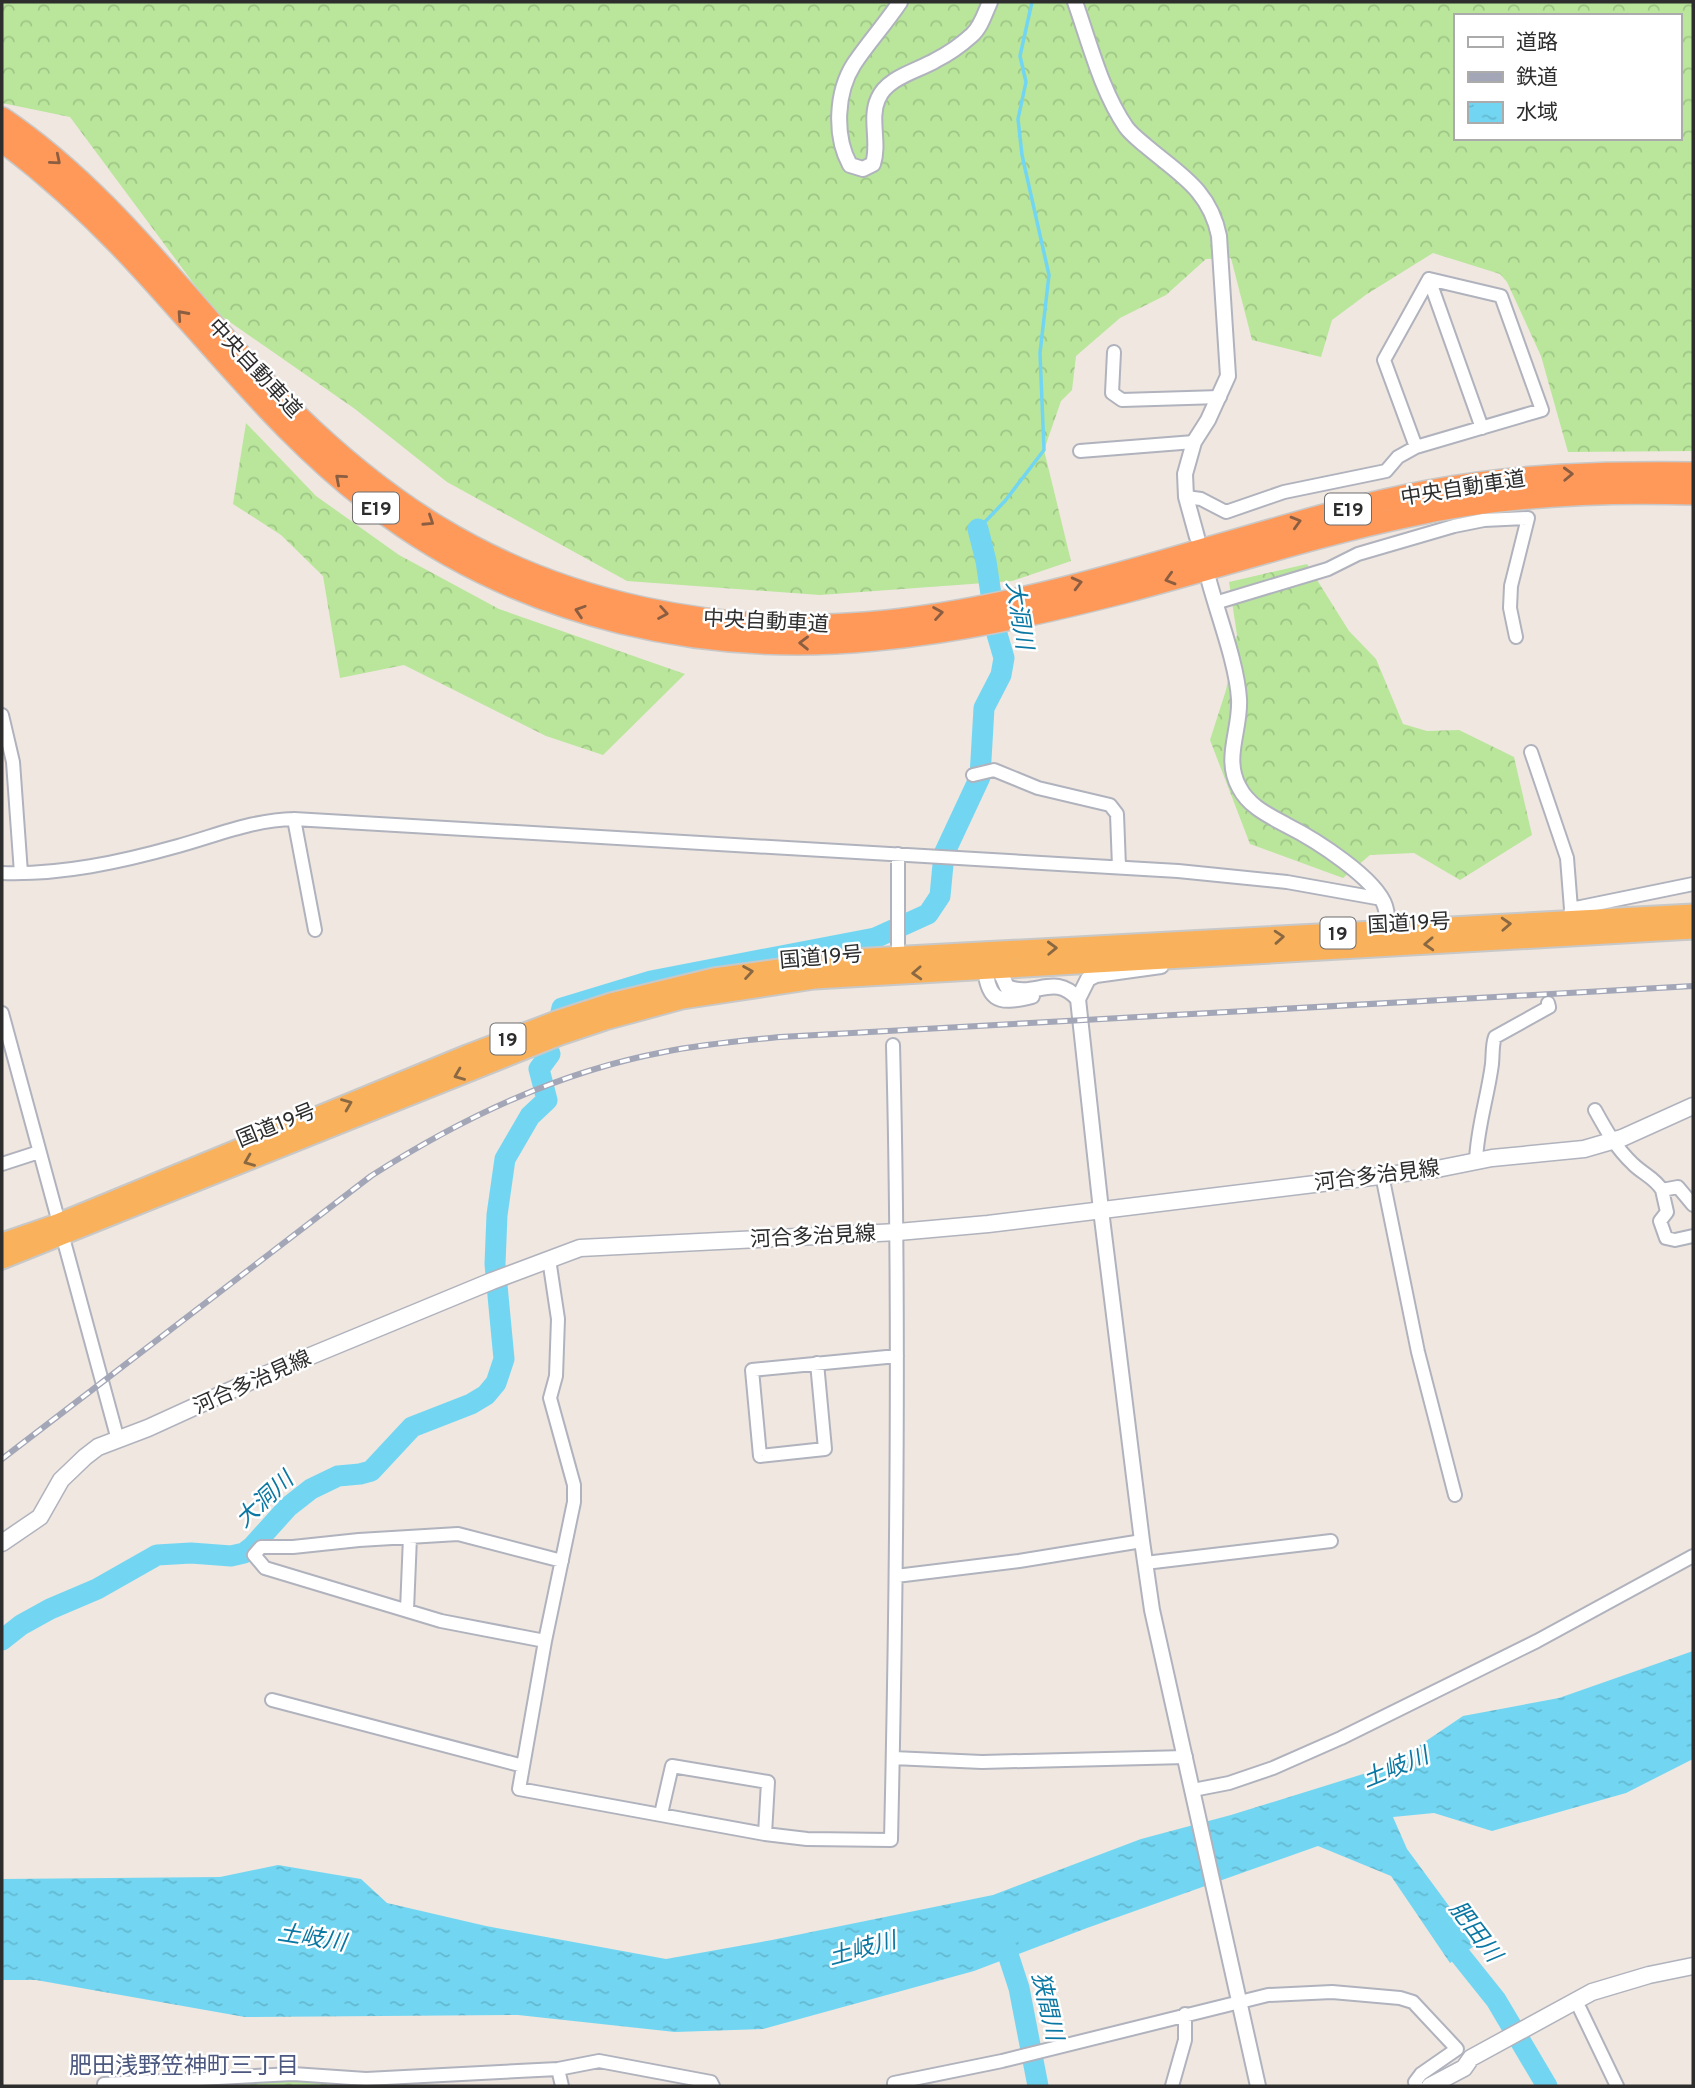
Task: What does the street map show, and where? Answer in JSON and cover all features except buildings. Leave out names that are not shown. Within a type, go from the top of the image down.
[{"type":"highway","name":"中央自動車道","points":[[2,118],[64,166],[113,213],[278,395],[328,444],[391,495],[440,528],[478,549],[563,585],[658,612],[709,620],[823,625],[871,631]]},
{"type":"highway","name":"中央自動車道","points":[[2,141],[100,226],[249,391],[314,456],[389,518],[470,566],[556,604],[654,632],[762,643],[824,643],[966,609],[1012,609],[1128,591],[1325,536],[1411,515],[1478,503],[1546,495],[1619,492],[1693,494]]},
{"type":"highway","name":"中央自動車道","points":[[1012,609],[1307,518],[1427,491],[1547,475],[1693,473]]},
{"type":"highway","name":"国道19号","points":[[2,1259],[59,1230],[479,1051],[611,1003],[703,980],[850,959],[898,946],[989,963],[1196,958],[1570,922],[1693,914]]},
{"type":"highway","name":"国道19号","points":[[1570,922],[1693,929]]},
{"type":"highway","name":"国道19号","points":[[2,1242],[59,1230],[560,1035],[649,1007],[720,992],[814,979],[1193,942],[1390,938]]},
{"type":"main road","name":"河合多治見線","points":[[2,1543],[40,1517],[61,1480],[98,1447],[498,1278],[580,1248],[898,1232],[988,1224],[1382,1175],[1584,1149],[1693,1106]]},
{"type":"main road","points":[[1430,2086],[1463,2071],[1573,2009],[1592,1992],[1649,1975],[1693,1966]]},
{"type":"street","points":[[900,2],[853,66],[842,97],[839,115],[840,142],[850,165],[863,169],[873,163],[877,152],[878,98],[889,86],[909,72],[936,60],[972,35],[990,2]]},
{"type":"street","points":[[1075,2],[1108,96],[1124,124],[1194,185],[1207,201],[1216,219],[1228,360],[1227,376],[1220,397],[1194,442],[1185,474],[1186,497],[1197,537]]},
{"type":"street","points":[[1186,497],[1201,499],[1227,512],[1284,492],[1386,471],[1398,457],[1416,447],[1542,410],[1501,296],[1429,279]]},
{"type":"street","points":[[1429,279],[1482,428]]},
{"type":"street","points":[[1416,447],[1384,360],[1429,279]]},
{"type":"street","points":[[1114,352],[1112,393],[1122,400],[1220,397]]},
{"type":"street","points":[[1080,451],[1194,442]]},
{"type":"street","points":[[1215,604],[1328,569],[1359,554],[1454,526],[1484,520],[1528,517],[1511,586],[1510,608],[1516,637]]},
{"type":"street","points":[[1209,581],[1240,699],[1231,753],[1232,769],[1239,787],[1249,802],[1262,812],[1305,834],[1349,864],[1382,899],[1390,938]]},
{"type":"street","points":[[2,715],[13,762],[21,873]]},
{"type":"street","points":[[1531,752],[1567,858],[1570,922],[1693,884]]},
{"type":"street","points":[[979,773],[994,770],[1038,788],[1110,806],[1117,814],[1119,867]]},
{"type":"street","points":[[2,873],[95,866],[267,820],[294,819],[1119,867],[1287,882],[1382,899]]},
{"type":"street","points":[[294,819],[315,930]]},
{"type":"street","points":[[898,854],[898,946]]},
{"type":"street","points":[[1196,958],[1137,971],[1096,975],[1088,979],[1078,999],[1079,1021],[1145,1563],[1162,1656],[1258,2086]]},
{"type":"street","points":[[989,963],[1007,987],[1031,991],[1053,985],[1064,988],[1078,999]]},
{"type":"street","points":[[989,963],[990,992],[996,999],[1005,1001],[1036,995],[1061,995],[1067,999],[1079,1021]]},
{"type":"street","points":[[1476,1161],[1477,1141],[1492,1064],[1493,1041],[1495,1037],[1549,1007],[1548,1003]]},
{"type":"street","points":[[2,1013],[8,1064],[39,1152],[118,1440]]},
{"type":"street","points":[[549,1259],[558,1318],[556,1376],[550,1398],[574,1485],[574,1502],[545,1641],[519,1789],[765,1834],[807,1839],[891,1840],[898,1232],[892,1045]]},
{"type":"street","points":[[1595,1110],[1612,1140],[1637,1168],[1658,1182],[1667,1212],[1660,1221],[1666,1238],[1675,1240],[1693,1236]]},
{"type":"street","points":[[2,1164],[39,1152]]},
{"type":"street","points":[[1382,1175],[1418,1352],[1455,1495]]},
{"type":"street","points":[[1662,1190],[1678,1187],[1693,1205]]},
{"type":"street","points":[[817,1363],[825,1449],[760,1456],[752,1370],[817,1363],[897,1356]]},
{"type":"street","points":[[545,1641],[441,1621],[265,1568],[254,1555],[261,1547],[293,1547],[458,1534],[562,1561]]},
{"type":"street","points":[[407,1610],[410,1537]]},
{"type":"street","points":[[896,1576],[1019,1561],[1142,1541]]},
{"type":"street","points":[[1145,1563],[1331,1541]]},
{"type":"street","points":[[1193,1790],[1228,1783],[1273,1769],[1341,1738],[1537,1641],[1693,1556]]},
{"type":"street","points":[[272,1700],[523,1766]]},
{"type":"street","points":[[893,1758],[982,1762],[1186,1757]]},
{"type":"street","points":[[661,1814],[672,1766],[768,1782],[765,1834]]},
{"type":"street","points":[[894,2086],[894,2083],[1002,2061],[1240,2000],[1268,1995],[1332,1993],[1400,1998],[1413,2002],[1457,2049],[1422,2074],[1415,2082],[1417,2086]]},
{"type":"street","points":[[1573,2009],[1616,2086]]},
{"type":"street","points":[[1172,2086],[1185,2040],[1185,2014]]},
{"type":"street","points":[[104,2086],[293,2074],[367,2082],[558,2069],[599,2062],[711,2082],[713,2086]]},
{"type":"street","points":[[558,2069],[562,2086]]},
{"type":"green space","points":[[2,2],[1693,2],[1693,451],[1568,452],[1541,356],[1507,282],[1500,274],[1433,253],[1367,294],[1332,320],[1321,357],[1252,340],[1231,258],[1206,259],[1166,295],[1120,318],[1076,356],[1072,390],[1061,401],[1044,450],[1071,561],[1012,581],[820,595],[627,581],[447,482],[355,409],[214,311],[70,117],[2,103]]},
{"type":"green space","points":[[246,423],[316,496],[399,555],[499,609],[685,674],[603,755],[546,736],[404,665],[340,678],[323,576],[281,535],[233,504]]},
{"type":"green space","points":[[1307,564],[1349,631],[1376,659],[1403,724],[1427,731],[1459,730],[1514,757],[1532,835],[1460,880],[1414,853],[1370,855],[1343,878],[1250,844],[1210,740],[1226,690],[1237,635],[1229,582]]},
{"type":"green space","points":[[295,2079],[356,2086],[226,2086],[226,2082]]},
{"type":"water","name":"土岐川","points":[[1693,1651],[1693,1759],[1626,1793],[1492,1831],[1434,1813],[1393,1817],[1407,1849],[1477,1944],[1450,1963],[1391,1876],[1318,1846],[974,1971],[763,2029],[675,2032],[518,2015],[245,2017],[36,1980],[2,1980],[2,1879],[220,1877],[278,1865],[361,1879],[387,1903],[486,1926],[666,1959],[772,1940],[993,1895],[1141,1839],[1231,1815],[1389,1766],[1463,1716],[1559,1698]]},
{"type":"waterway","name":"大洞川","points":[[978,529],[1005,501],[1044,450],[1040,353],[1049,275],[1022,155],[1018,119],[1026,82],[1020,56],[1032,2]]},
{"type":"waterway","name":"大洞川","points":[[561,1012],[562,1008],[651,981],[875,938],[928,914],[940,896],[944,854],[980,777],[984,708],[1001,675],[1004,658],[997,634],[986,561],[978,529]]},
{"type":"waterway","name":"大洞川","points":[[2,1640],[21,1625],[50,1609],[97,1589],[157,1555],[191,1553],[231,1556],[244,1553],[288,1507],[311,1489],[338,1476],[371,1471],[412,1427],[471,1404],[486,1395],[496,1383],[504,1359],[495,1264],[497,1215],[505,1159],[530,1116],[547,1100],[539,1069],[550,1054]]},
{"type":"waterway","name":"肥田川","points":[[1444,1935],[1496,2000],[1547,2086]]},
{"type":"waterway","name":"狭間川","points":[[1003,1939],[1019,1988],[1038,2086]]},
{"type":"railway","points":[[2,1459],[371,1176],[440,1135],[512,1100],[586,1072],[625,1061],[693,1047],[780,1037],[1693,986]]},
{"type":"district","name":"肥田浅野笠神町三丁目","points":[[184,2065]]}]
